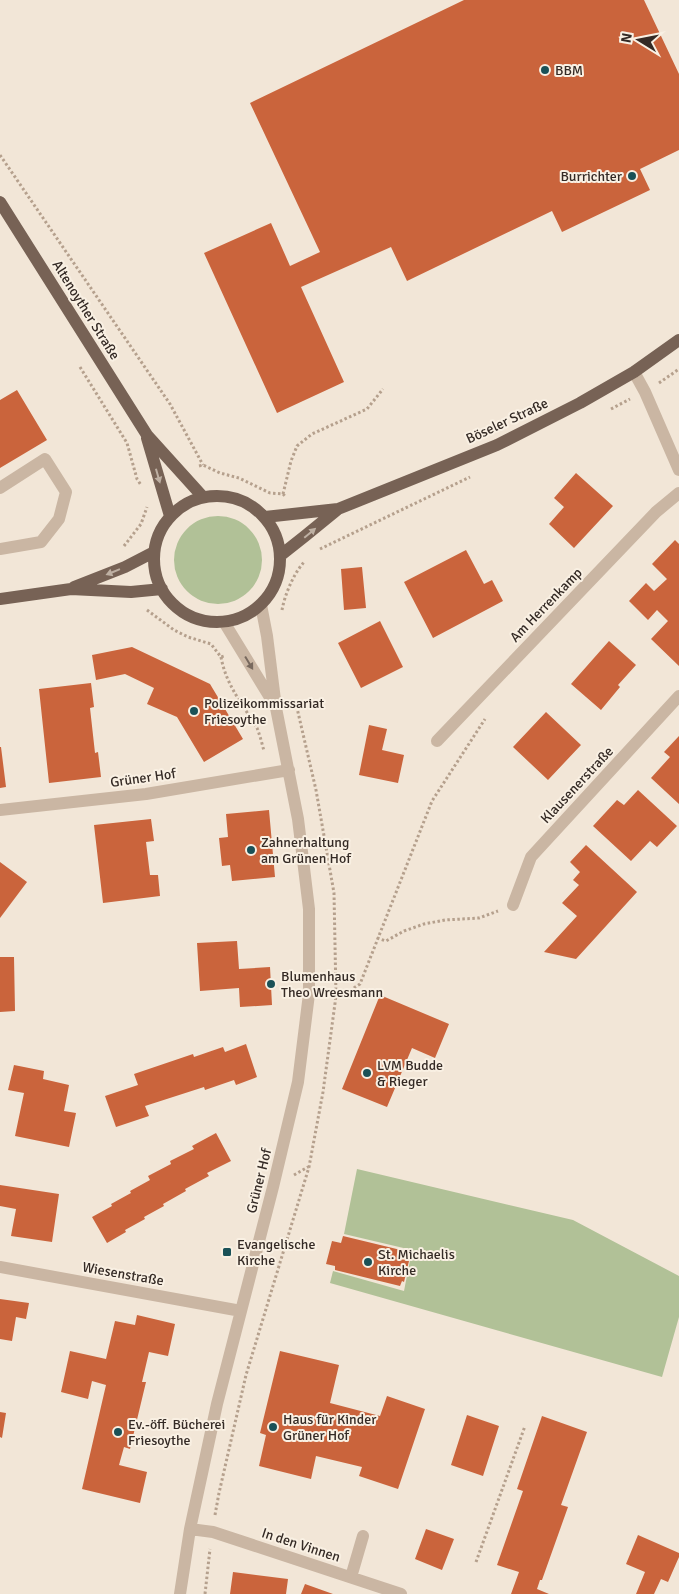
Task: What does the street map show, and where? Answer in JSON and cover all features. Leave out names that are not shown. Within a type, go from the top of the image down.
[{"type":"main road","name":"Altenoyther Straße","points":[[0,202],[147,435],[203,497]]},
{"type":"main road","name":"Böseler Straße","points":[[265,517],[338,509],[498,445],[580,403],[634,372],[679,340]]},
{"type":"main road","name":"Altenoyther Straße","points":[[147,435],[170,516]]},
{"type":"main road","points":[[220,495],[237,498],[252,506],[265,517],[276,535],[281,555],[279,573],[272,590],[261,605],[244,616],[224,622],[205,621],[188,614],[173,604],[162,589],[155,571],[154,552],[160,533],[170,516],[185,504],[203,497],[220,495]]},
{"type":"main road","name":"Böseler Straße","points":[[281,555],[338,509]]},
{"type":"main road","points":[[71,589],[125,567],[154,552]]},
{"type":"main road","points":[[0,599],[71,589],[131,592],[162,589]]},
{"type":"street","points":[[634,372],[646,392],[679,470]]},
{"type":"street","points":[[0,488],[46,459],[66,492],[59,519],[41,542],[0,550]]},
{"type":"street","name":"Am Herrenkamp","points":[[437,741],[656,512],[679,493]]},
{"type":"street","name":"Grüner Hof","points":[[180,1594],[190,1528],[217,1404],[298,1082],[309,994],[309,909],[298,819],[276,708],[261,605]]},
{"type":"street","name":"Grüner Hof","points":[[224,622],[276,708]]},
{"type":"street","name":"Klausenerstraße","points":[[513,905],[531,857],[679,696]]},
{"type":"street","name":"Grüner Hof","points":[[0,810],[146,794],[289,770]]},
{"type":"street","name":"Wiesenstraße","points":[[0,1267],[241,1310]]},
{"type":"street","name":"In den Vinnen","points":[[190,1528],[213,1532],[402,1594]]},
{"type":"street","points":[[351,1577],[363,1536]]},
{"type":"path","points":[[0,155],[170,404],[203,465],[220,474],[239,478],[270,493],[283,494],[292,501],[296,514]]},
{"type":"path","points":[[76,360],[127,443],[137,479],[147,494],[147,507],[141,524],[122,548],[125,567]]},
{"type":"path","points":[[283,494],[291,460],[297,446],[312,434],[367,408],[383,388]]},
{"type":"path","points":[[183,473],[203,465]]},
{"type":"path","points":[[147,494],[161,486]]},
{"type":"path","points":[[282,612],[283,603],[298,570],[312,553],[306,536]]},
{"type":"path","points":[[131,592],[136,608],[149,611],[174,630],[188,637],[211,644],[221,657],[240,649]]},
{"type":"path","points":[[336,996],[342,995],[360,984],[432,801],[485,720],[488,712]]},
{"type":"path","points":[[377,938],[386,941],[404,931],[431,923],[445,920],[480,918],[513,905]]},
{"type":"path","points":[[205,1594],[219,1493],[246,1375],[309,1167]]},
{"type":"path","points":[[476,1562],[526,1426]]},
{"type":"green space","points":[[218,516],[235,519],[243,523],[255,535],[259,543],[262,560],[259,577],[255,585],[243,597],[235,601],[218,604],[201,601],[193,597],[181,585],[177,577],[174,560],[177,543],[181,535],[193,523],[201,519]]},
{"type":"green space","points":[[357,1169],[573,1220],[679,1276],[679,1317],[662,1377],[330,1283],[333,1271],[404,1291],[412,1250],[344,1234]]},
{"type":"building","points":[[464,0],[644,0],[679,74],[679,150],[640,169],[650,190],[562,232],[552,211],[407,281],[391,247],[301,287],[344,382],[277,413],[204,253],[271,223],[290,266],[320,252],[250,103]]},
{"type":"building","points":[[17,390],[47,440],[0,468],[0,400]]},
{"type":"building","points":[[576,473],[613,506],[574,548],[549,524],[564,507],[554,498]]},
{"type":"building","points":[[675,540],[679,544],[679,666],[651,639],[668,621],[657,610],[648,620],[629,601],[646,583],[654,591],[667,579],[652,564]]},
{"type":"building","points":[[466,550],[484,584],[492,580],[503,601],[433,638],[404,582]]},
{"type":"building","points":[[362,567],[366,608],[344,610],[341,569]]},
{"type":"building","points":[[380,621],[403,667],[361,688],[338,643]]},
{"type":"building","points":[[609,641],[636,665],[618,685],[620,687],[601,710],[571,684]]},
{"type":"building","name":"Polizeikommissariat Friesoythe","points":[[132,647],[210,684],[243,739],[204,762],[177,717],[147,704],[154,688],[125,674],[96,680],[92,655]]},
{"type":"building","points":[[91,683],[94,707],[90,708],[95,753],[98,752],[101,777],[49,783],[39,689]]},
{"type":"building","points":[[546,712],[581,745],[548,780],[513,747]]},
{"type":"building","points":[[369,725],[387,729],[382,750],[404,755],[398,783],[359,775]]},
{"type":"building","points":[[679,736],[679,804],[651,778],[670,757],[664,752]]},
{"type":"building","points":[[0,747],[6,787],[0,788]]},
{"type":"building","points":[[638,790],[677,826],[657,847],[650,841],[631,861],[593,826],[617,800],[624,805]]},
{"type":"building","points":[[269,810],[275,877],[232,881],[230,865],[222,866],[219,838],[228,837],[226,814]]},
{"type":"building","points":[[151,819],[154,841],[146,842],[150,875],[158,875],[160,896],[103,903],[94,825]]},
{"type":"building","points":[[586,845],[637,892],[576,959],[544,952],[577,916],[562,903],[579,885],[573,880],[580,872],[570,862]]},
{"type":"building","points":[[0,862],[27,882],[0,918]]},
{"type":"building","points":[[237,941],[239,969],[270,967],[272,1005],[240,1007],[239,988],[200,991],[197,943]]},
{"type":"building","points":[[0,957],[14,957],[15,1011],[0,1012]]},
{"type":"building","points":[[380,995],[449,1024],[435,1058],[412,1048],[387,1107],[342,1089]]},
{"type":"building","points":[[246,1044],[257,1077],[236,1085],[234,1080],[205,1090],[204,1087],[145,1106],[149,1116],[116,1127],[105,1096],[138,1085],[134,1074],[193,1054],[194,1057],[223,1047],[225,1052]]},
{"type":"building","points":[[14,1065],[44,1071],[43,1079],[69,1085],[64,1111],[76,1113],[69,1147],[15,1136],[24,1093],[8,1090]]},
{"type":"building","points":[[216,1133],[231,1161],[207,1173],[209,1176],[185,1189],[186,1191],[163,1204],[164,1206],[144,1217],[145,1219],[107,1243],[92,1217],[150,1180],[148,1176],[171,1164],[170,1161],[194,1149],[192,1146]]},
{"type":"building","points":[[0,1185],[59,1194],[52,1242],[11,1236],[16,1209],[0,1206]]},
{"type":"building","name":"St. Michaelis Kirche","points":[[343,1236],[409,1252],[404,1282],[402,1281],[400,1286],[335,1270],[335,1266],[326,1264],[332,1241],[341,1243]]},
{"type":"building","points":[[0,1299],[29,1303],[26,1319],[16,1317],[12,1341],[0,1339]]},
{"type":"building","points":[[137,1315],[175,1324],[168,1356],[149,1352],[142,1382],[146,1382],[130,1449],[124,1447],[119,1465],[147,1472],[140,1503],[82,1489],[106,1385],[92,1381],[88,1399],[61,1392],[70,1351],[106,1359],[115,1321],[135,1325]]},
{"type":"building","points":[[280,1351],[339,1365],[330,1403],[380,1416],[387,1396],[425,1409],[398,1489],[359,1476],[362,1467],[316,1456],[311,1479],[259,1466],[266,1435],[260,1433]]},
{"type":"building","points":[[0,1412],[6,1413],[2,1438],[0,1437]]},
{"type":"building","points":[[467,1415],[499,1426],[483,1476],[451,1465]]},
{"type":"building","points":[[542,1416],[587,1432],[561,1505],[568,1507],[537,1589],[549,1594],[511,1594],[519,1572],[497,1565],[523,1491],[517,1489]]},
{"type":"building","points":[[426,1529],[454,1539],[442,1570],[415,1559]]},
{"type":"building","points":[[638,1535],[679,1553],[668,1582],[661,1579],[654,1594],[636,1594],[645,1572],[626,1564]]},
{"type":"building","points":[[233,1572],[288,1579],[286,1594],[230,1594]]},
{"type":"building","points":[[305,1584],[333,1594],[301,1594]]},
{"type":"place","name":"BBM","points":[[545,70]]},
{"type":"place","name":"Burrichter","points":[[632,176]]},
{"type":"place","name":"Polizeikommissariat Friesoythe","points":[[194,711]]},
{"type":"place","name":"Zahnerhaltung am Grünen Hof","points":[[251,850]]},
{"type":"place","name":"Blumenhaus Theo Wreesmann","points":[[271,984]]},
{"type":"place","name":"LVM Budde & Rieger","points":[[367,1073]]},
{"type":"place","name":"Evangelische Kirche","points":[[227,1252]]},
{"type":"place","name":"St. Michaelis Kirche","points":[[368,1262]]},
{"type":"place","name":"Haus für Kinder Grüner Hof","points":[[273,1427]]},
{"type":"place","name":"Ev.-öff. Bücherei Friesoythe","points":[[118,1432]]}]
